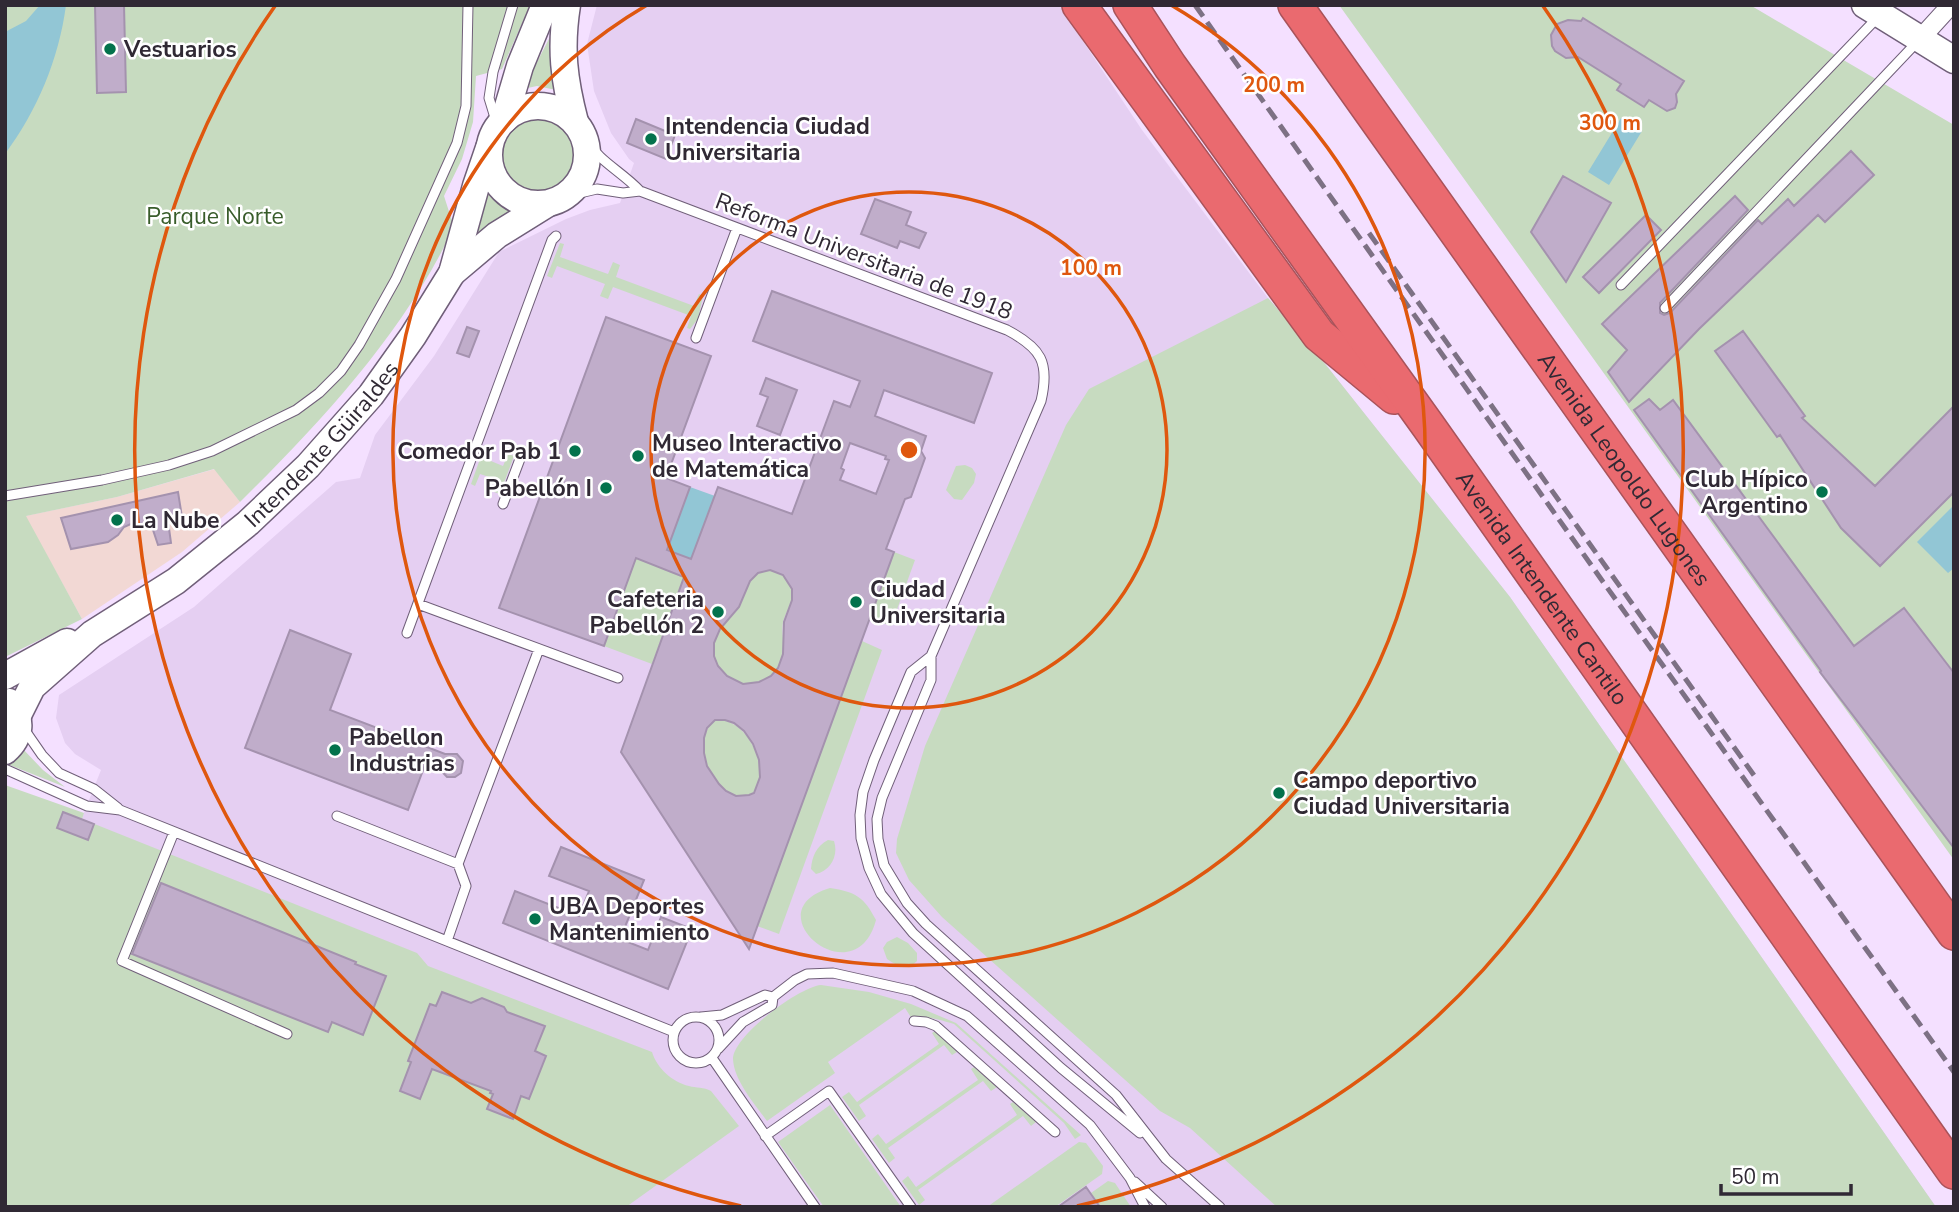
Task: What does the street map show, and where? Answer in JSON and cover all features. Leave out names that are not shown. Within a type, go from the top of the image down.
[{"type":"highway","points":[[1079,5],[1319,335],[1429,427]]},
{"type":"highway","points":[[1105,5],[1170,66]]},
{"type":"highway","name":"Avenida Intendente Cantilo","points":[[1130,5],[1170,66],[1429,427],[1954,1172]]},
{"type":"highway","name":"Avenida Leopoldo Lugones","points":[[1295,5],[1954,933]]},
{"type":"main road","name":"Intendente Güiraldes","points":[[5,751],[17,738],[14,712],[32,687],[92,634],[176,581],[210,555],[307,466],[372,395],[452,273],[476,186],[520,66],[550,6]]},
{"type":"main road","name":"Intendente Güiraldes","points":[[550,6],[562,52],[565,82],[580,130]]},
{"type":"main road","points":[[1873,9],[1954,60]]},
{"type":"main road","points":[[548,106],[563,112],[580,130],[588,155],[586,170],[578,184],[557,200],[528,204],[511,196],[498,183],[490,166],[497,131],[516,110],[548,106]]},
{"type":"main road","name":"Intendente Güiraldes","points":[[452,273],[497,235],[557,200]]},
{"type":"main road","name":"Intendente Güiraldes","points":[[5,676],[66,642],[92,634]]},
{"type":"street","points":[[1920,39],[1951,5]]},
{"type":"lane","points":[[5,496],[169,466],[212,451],[296,410],[319,393],[359,345],[381,307],[412,247],[457,143],[466,106],[468,5]]},
{"type":"lane","points":[[497,131],[489,98],[493,72],[513,5]]},
{"type":"lane","points":[[1621,285],[1873,9]]},
{"type":"lane","points":[[1665,308],[1920,39]]},
{"type":"lane","name":"Reforma Universitaria de 1918","points":[[580,130],[604,163],[629,179],[640,191],[1007,330],[1030,342],[1043,364],[1045,382],[1041,401],[931,656],[932,680],[882,798],[877,818],[878,839],[884,865],[906,903],[1116,1095],[1150,1141]]},
{"type":"lane","name":"Reforma Universitaria de 1918","points":[[557,200],[597,189],[624,193],[640,191]]},
{"type":"lane","points":[[696,338],[737,228]]},
{"type":"lane","points":[[407,633],[552,240],[556,236]]},
{"type":"lane","points":[[503,504],[523,451]]},
{"type":"lane","points":[[418,604],[618,678]]},
{"type":"lane","points":[[447,941],[466,886],[458,864],[539,649]]},
{"type":"lane","name":"Reforma Universitaria de 1918","points":[[931,656],[911,671],[863,792],[861,827],[869,868],[881,894],[914,933],[1061,1068],[1150,1141],[1184,1176],[1220,1207]]},
{"type":"lane","points":[[14,712],[42,755],[59,773],[93,789],[120,810]]},
{"type":"lane","points":[[5,769],[87,806],[120,810],[674,1032]]},
{"type":"lane","points":[[337,816],[458,864]]},
{"type":"lane","points":[[174,832],[122,961],[287,1034]]},
{"type":"lane","points":[[773,996],[772,1005],[743,1022],[712,1058],[697,1064],[683,1060],[674,1047],[674,1032],[677,1026],[688,1018],[722,1015],[765,995],[773,996],[795,980],[818,972],[882,983],[938,1001],[967,1016],[1090,1125],[1130,1178],[1145,1207]]},
{"type":"lane","points":[[701,1017],[718,1033],[718,1049]]},
{"type":"lane","points":[[914,1021],[926,1021],[936,1026],[1055,1132]]},
{"type":"lane","points":[[712,1058],[815,1207]]},
{"type":"lane","points":[[765,1136],[829,1091],[911,1207]]},
{"type":"lane","points":[[1130,1178],[1163,1207]]},
{"type":"shaded area","points":[[40,5],[66,5],[63,25],[52,65],[37,102],[5,154],[5,32],[26,21]]},
{"type":"shaded area","name":"Ciudad Universitaria","points":[[597,5],[1059,5],[1142,130],[1268,298],[1326,365],[1510,597],[1936,1207],[330,1207],[5,1010],[101,770],[75,754],[65,743],[56,718],[59,695],[194,607],[336,482],[360,478],[375,435],[434,356],[499,252],[566,219],[620,203],[634,163],[611,133],[594,91],[587,44]]},
{"type":"shaded area","points":[[1621,118],[1642,131],[1609,185],[1588,172]]},
{"type":"shaded area","points":[[215,469],[240,502],[182,552],[82,619],[25,516],[117,497]]},
{"type":"shaded area","points":[[690,487],[715,496],[691,559],[667,550]]},
{"type":"shaded area","points":[[1954,505],[1954,568],[1948,573],[1917,542]]},
{"type":"green space","name":"Parque Norte","points":[[5,5],[530,5],[502,69],[476,76],[473,122],[462,159],[444,196],[454,227],[411,303],[359,374],[301,440],[240,502],[214,469],[117,497],[26,516],[82,619],[5,657]]},
{"type":"green space","name":"Club Hípico Argentino","points":[[1339,5],[1750,5],[1954,125],[1954,860]]},
{"type":"green space","points":[[553,31],[556,90],[537,86],[523,89]]},
{"type":"green space","points":[[532,119],[546,119],[560,125],[570,135],[576,156],[574,170],[560,187],[546,193],[532,193],[518,187],[508,177],[502,163],[502,149],[508,135],[518,125]]},
{"type":"green space","points":[[488,190],[508,208],[517,211],[471,242]]},
{"type":"green space","points":[[560,243],[564,244],[560,257],[608,274],[613,262],[620,265],[616,277],[694,306],[699,294],[703,296],[698,319],[690,329],[687,328],[691,316],[613,287],[608,299],[600,296],[605,284],[557,266],[552,278],[547,276]]},
{"type":"green space","name":"Campo deportivo Ciudad Universitaria","points":[[1268,298],[1326,365],[1510,597],[1936,1207],[1277,1207],[1190,1128],[1160,1111],[942,917],[909,880],[896,853],[897,839],[925,746],[1066,425],[1089,389]]},
{"type":"green space","points":[[485,445],[490,447],[486,459],[503,466],[508,454],[514,456],[500,494],[494,492],[498,480],[480,474],[475,486],[471,484]]},
{"type":"green space","points":[[965,465],[972,468],[976,474],[974,483],[962,500],[954,499],[946,490],[956,466]]},
{"type":"green space","points":[[894,552],[915,560],[891,626],[870,618]]},
{"type":"green space","points":[[636,558],[684,577],[652,664],[604,646]]},
{"type":"green space","points":[[770,570],[785,578],[792,591],[783,622],[783,655],[775,671],[762,681],[736,681],[719,667],[714,655],[715,641],[720,629],[738,609],[752,580],[762,572]]},
{"type":"green space","points":[[862,641],[882,650],[779,934],[757,926]]},
{"type":"green space","points":[[716,720],[730,722],[741,730],[756,753],[760,779],[757,789],[750,795],[738,796],[727,792],[709,770],[704,742],[707,729]]},
{"type":"green space","points":[[22,748],[43,770],[65,787],[7,764]]},
{"type":"green space","points":[[5,785],[84,813],[82,819],[417,953],[428,966],[652,1052],[661,1069],[671,1078],[711,1091],[739,1126],[626,1207],[5,1207]]},
{"type":"green space","points":[[828,840],[834,841],[834,857],[825,870],[816,874],[811,869],[814,856],[820,845]]},
{"type":"green space","points":[[830,888],[858,897],[876,920],[865,942],[849,952],[831,951],[816,942],[804,929],[801,914],[808,899]]},
{"type":"green space","points":[[897,937],[908,943],[917,953],[917,961],[914,964],[902,966],[887,959],[883,948],[887,942]]},
{"type":"green space","points":[[821,985],[869,992],[911,1004],[956,1023],[1081,1135],[1075,1139],[1064,1123],[954,1024],[928,1018],[912,1019],[905,1008],[828,1062],[835,1073],[767,1121],[737,1076],[733,1059],[736,1049],[755,1026],[783,1003]]},
{"type":"green space","points":[[935,1031],[957,1052],[952,1055],[944,1045],[859,1105],[866,1116],[859,1121],[842,1097],[849,1092],[857,1102],[939,1044],[932,1033]]},
{"type":"green space","points":[[974,1067],[997,1087],[991,1091],[983,1081],[888,1148],[895,1158],[889,1163],[872,1139],[878,1134],[886,1144],[978,1080],[971,1069]]},
{"type":"green space","points":[[1013,1102],[1036,1122],[1031,1126],[1023,1116],[918,1190],[925,1200],[919,1205],[902,1181],[908,1176],[916,1187],[1017,1115],[1010,1104]]},
{"type":"green space","points":[[830,1105],[901,1207],[824,1207],[778,1142]]},
{"type":"green space","points":[[1079,1142],[1086,1143],[1103,1166],[1102,1174],[1055,1207],[987,1207]]},
{"type":"green space","points":[[1108,1181],[1115,1183],[1131,1207],[1101,1207],[1091,1193]]},
{"type":"building","name":"Vestuarios","points":[[95,5],[124,5],[126,92],[97,93]]},
{"type":"building","points":[[1583,18],[1684,81],[1676,94],[1675,108],[1667,111],[1649,100],[1644,107],[1617,90],[1621,84],[1578,57],[1566,58],[1555,51],[1551,35],[1557,24],[1568,20],[1581,21]]},
{"type":"building","name":"Intendencia Ciudad Universitaria","points":[[636,119],[675,135],[666,159],[627,143]]},
{"type":"building","points":[[1851,151],[1874,175],[1825,222],[1818,215],[1699,329],[1629,402],[1608,372],[1627,350],[1602,324],[1735,196],[1748,210],[1660,303],[1660,313],[1670,313],[1758,220],[1762,224],[1788,199],[1794,206]]},
{"type":"building","points":[[1563,176],[1611,203],[1566,282],[1531,232]]},
{"type":"building","points":[[875,199],[911,212],[906,225],[926,233],[919,248],[900,241],[897,248],[861,234]]},
{"type":"building","points":[[1646,215],[1661,230],[1599,293],[1583,277]]},
{"type":"building","points":[[772,291],[992,373],[974,423],[884,390],[875,416],[926,436],[921,451],[925,458],[911,497],[905,499],[886,549],[894,552],[749,949],[621,752],[684,577],[636,558],[604,646],[499,608],[606,317],[711,356],[666,478],[690,487],[667,550],[691,559],[718,487],[792,514],[834,401],[850,407],[860,381],[753,341]],"holes":[[[850,443],[886,456],[885,459],[889,460],[876,494],[840,480],[844,470],[841,468]],[[770,570],[783,575],[792,589],[792,600],[784,622],[783,654],[778,668],[771,676],[759,682],[743,684],[727,676],[718,666],[714,656],[714,643],[720,629],[739,607],[750,581],[758,573]],[[715,720],[725,720],[744,731],[759,760],[760,777],[754,793],[736,796],[719,784],[707,766],[704,753],[707,728]]]},
{"type":"building","points":[[467,327],[479,331],[469,357],[457,353]]},
{"type":"building","points":[[1743,331],[1805,416],[1802,418],[1875,486],[1954,406],[1954,492],[1880,566],[1841,528],[1780,435],[1777,437],[1715,351]]},
{"type":"building","points":[[766,378],[797,390],[780,435],[757,426],[768,397],[760,394]]},
{"type":"building","points":[[1649,399],[1660,410],[1673,400],[1854,646],[1904,608],[1954,673],[1954,848],[1820,672],[1634,410]]},
{"type":"building","name":"La Nube","points":[[178,492],[182,517],[168,521],[171,543],[158,545],[153,530],[143,524],[133,523],[124,527],[108,542],[71,549],[61,518]]},
{"type":"building","points":[[290,630],[351,654],[330,710],[445,754],[457,754],[463,761],[461,773],[455,777],[447,777],[428,757],[408,810],[245,748]]},
{"type":"building","points":[[63,812],[94,824],[88,840],[57,828]]},
{"type":"building","name":"UBA Deportes Mantenimiento","points":[[561,847],[644,880],[620,939],[648,950],[661,917],[692,929],[668,989],[503,923],[515,891],[579,916],[589,891],[549,876]]},
{"type":"building","points":[[161,883],[386,976],[363,1035],[332,1022],[328,1032],[132,954]]},
{"type":"building","points":[[442,992],[471,1003],[482,998],[504,1007],[507,1012],[545,1026],[535,1051],[546,1056],[529,1099],[521,1096],[513,1119],[487,1109],[493,1094],[491,1091],[432,1069],[420,1099],[400,1091],[411,1062],[408,1061],[430,1004],[436,1006]]},
{"type":"building","points":[[1086,1187],[1100,1207],[1058,1207]]},
{"type":"railway","points":[[1195,5],[1954,1072]]},
{"type":"railway","points":[[1369,233],[1758,781]]},
{"type":"place","name":"Vestuarios","points":[[110,49]]},
{"type":"place","name":"Intendencia Ciudad Universitaria","points":[[651,139]]},
{"type":"place","name":"Comedor Pab 1","points":[[575,451]]},
{"type":"place","name":"Museo Interactivo de Matemática","points":[[638,456]]},
{"type":"place","name":"Pabellón I","points":[[606,488]]},
{"type":"place","name":"Club Hípico Argentino","points":[[1822,492]]},
{"type":"place","name":"La Nube","points":[[117,520]]},
{"type":"place","name":"Ciudad Universitaria","points":[[856,602]]},
{"type":"place","name":"Cafeteria Pabellón 2","points":[[718,612]]},
{"type":"place","name":"Pabellon Industrias","points":[[335,750]]},
{"type":"place","name":"Campo deportivo Ciudad Universitaria","points":[[1279,793]]},
{"type":"place","name":"UBA Deportes Mantenimiento","points":[[535,919]]}]
